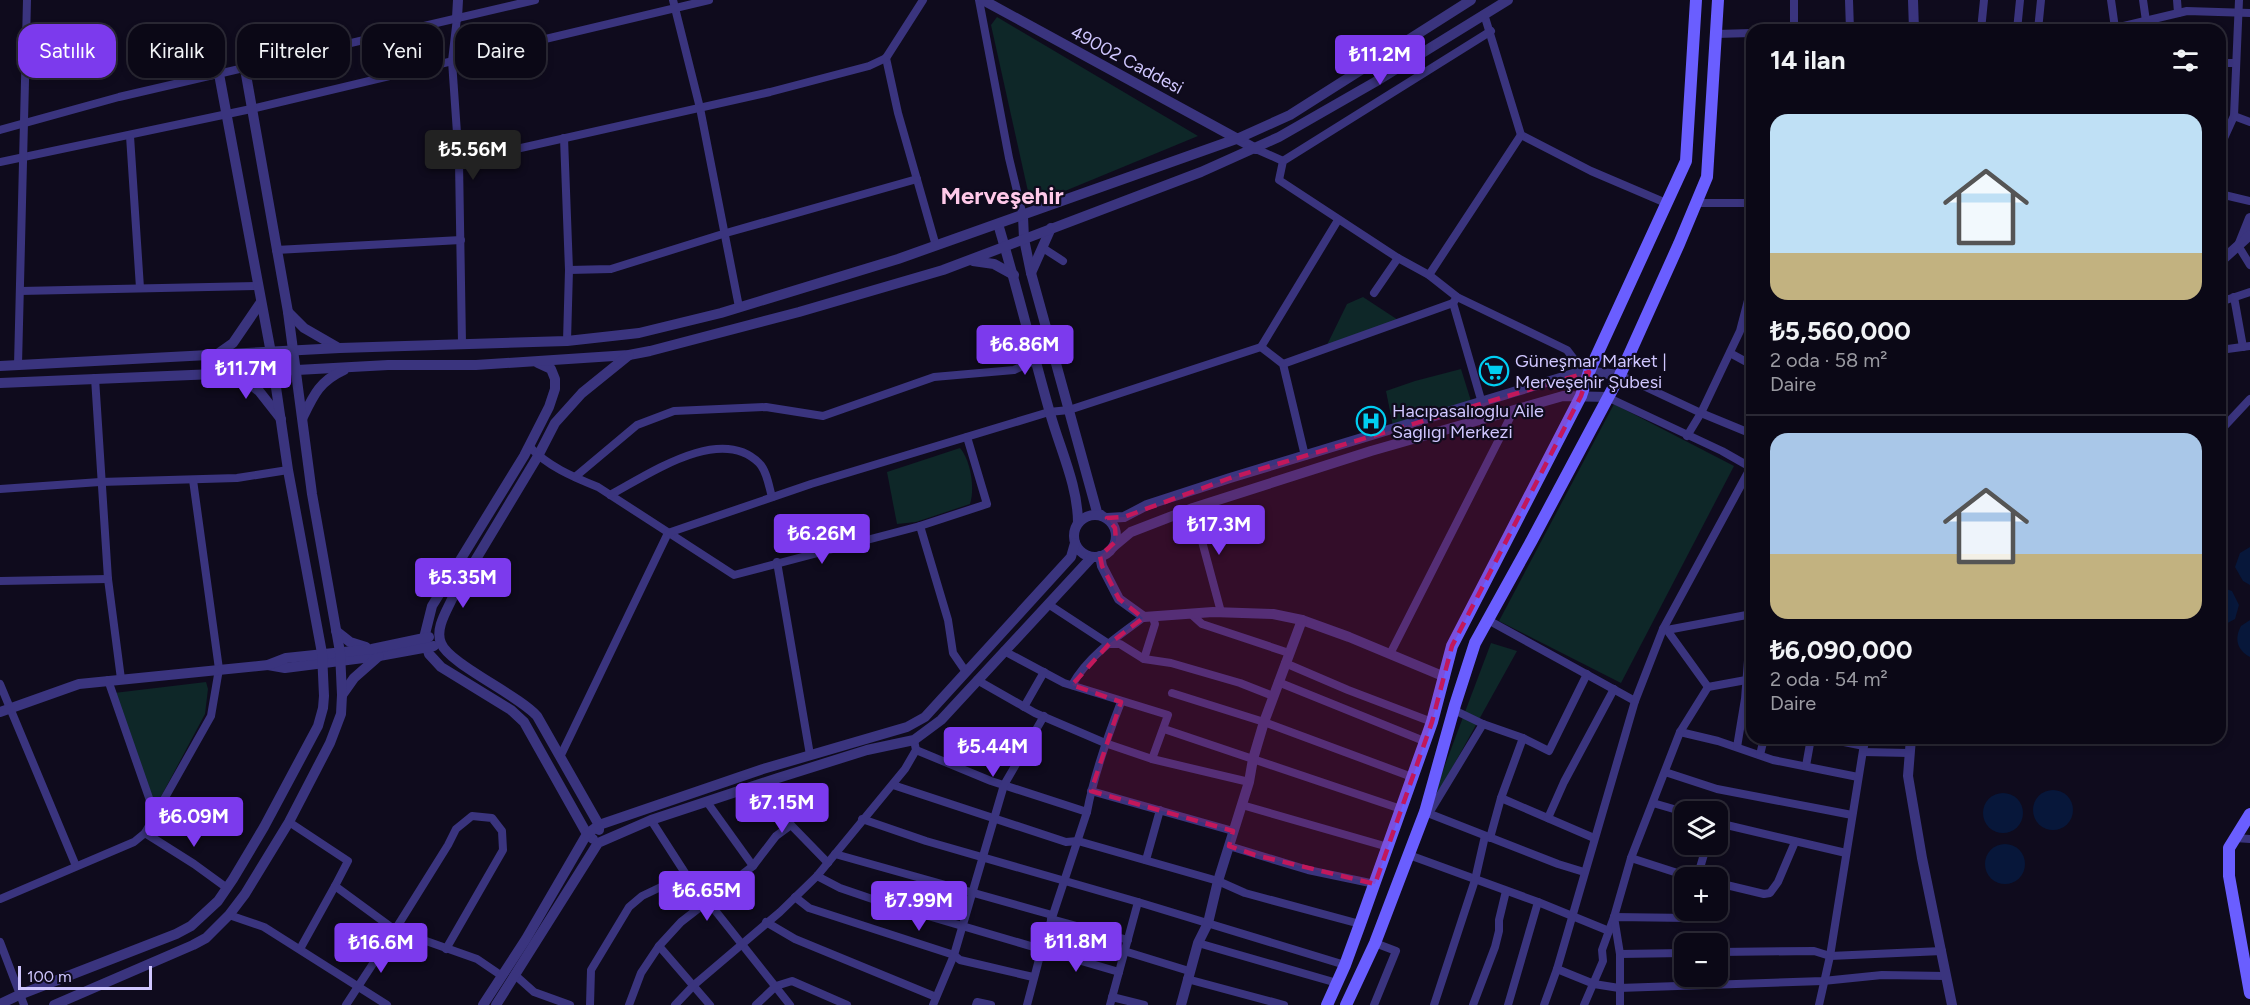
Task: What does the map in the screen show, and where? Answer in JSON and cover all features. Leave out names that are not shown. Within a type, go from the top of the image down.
[{"type":"main road","points":[[1327,1005],[1345,965],[1432,722],[1452,646],[1581,396],[1586,372],[1686,161],[1696,0]]},
{"type":"main road","points":[[1346,1005],[1375,943],[1425,812],[1475,643],[1620,375],[1698,203],[1707,177],[1718,0]]},
{"type":"main road","points":[[2250,814],[2229,848],[2229,876],[2247,965],[2250,993]]},
{"type":"street","points":[[18,365],[22,125],[27,0]]},
{"type":"street","points":[[458,0],[452,61],[459,162],[462,343]]},
{"type":"street","points":[[350,44],[535,0]]},
{"type":"street","points":[[0,162],[250,109],[452,61],[674,4],[709,0]]},
{"type":"street","points":[[459,162],[700,108],[869,66],[886,58],[922,0]]},
{"type":"street","points":[[981,0],[1009,158],[1023,216],[1024,239],[1031,273],[1097,512],[1115,528],[1116,541],[1113,547]]},
{"type":"street","name":"49002 Caddesi","points":[[981,0],[1256,148]]},
{"type":"street","points":[[0,366],[340,348],[567,341],[639,333],[739,308],[936,246],[1239,138],[1290,115],[1472,0]]},
{"type":"street","points":[[0,383],[215,374],[273,369],[297,370],[388,365],[450,366],[629,356],[799,312],[972,261],[1051,228],[1201,172],[1256,148],[1375,81],[1508,0]]},
{"type":"street","points":[[1788,24],[1794,0]]},
{"type":"street","points":[[1849,0],[1850,24]]},
{"type":"street","points":[[1913,0],[1914,24]]},
{"type":"street","points":[[1981,24],[1984,0]]},
{"type":"street","points":[[2018,24],[2020,0]]},
{"type":"street","points":[[2039,24],[2041,0]]},
{"type":"street","points":[[2111,0],[2111,24]]},
{"type":"street","points":[[2143,0],[2146,21]]},
{"type":"street","points":[[2177,0],[2178,13]]},
{"type":"street","points":[[2226,134],[2234,116],[2239,0]]},
{"type":"street","points":[[674,4],[700,108],[739,308]]},
{"type":"street","points":[[2133,24],[2178,13],[2250,14]]},
{"type":"street","points":[[1484,14],[1521,135],[1591,171],[1666,203]]},
{"type":"street","points":[[1491,32],[1283,161],[1279,180],[1398,258],[1429,274],[1455,300],[1567,350],[1586,372]]},
{"type":"street","points":[[1716,34],[1746,33]]},
{"type":"street","points":[[886,58],[898,113],[936,246]]},
{"type":"street","points":[[2226,63],[2236,63]]},
{"type":"street","points":[[0,130],[119,97],[202,78]]},
{"type":"street","points":[[0,1004],[22,1000],[191,926],[218,901],[264,827],[318,726],[323,708],[322,658],[288,470],[271,353],[220,78]]},
{"type":"street","points":[[54,1005],[193,945],[206,938],[229,915],[245,894],[289,822],[330,743],[341,714],[340,656],[312,494],[288,312],[246,78]]},
{"type":"street","points":[[2234,116],[2250,122]]},
{"type":"street","points":[[1429,274],[1521,135]]},
{"type":"street","points":[[130,136],[140,288]]},
{"type":"street","points":[[564,138],[569,270],[567,341]]},
{"type":"street","points":[[1256,148],[1283,161]]},
{"type":"street","points":[[569,270],[611,269],[726,233],[917,179]]},
{"type":"street","points":[[2226,195],[2250,201]]},
{"type":"street","points":[[1698,203],[1746,203]]},
{"type":"street","points":[[2239,247],[2250,218]]},
{"type":"street","points":[[560,757],[668,533],[967,437],[1049,412],[1069,410],[1261,347],[1338,220]]},
{"type":"street","points":[[483,1005],[526,939],[587,834],[599,825],[810,755],[907,726],[925,717],[1071,557],[1075,543],[1077,506],[998,224]]},
{"type":"street","points":[[1031,273],[1051,228]]},
{"type":"street","points":[[2226,257],[2250,235]]},
{"type":"street","points":[[276,250],[461,240]]},
{"type":"street","points":[[2239,247],[2250,265]]},
{"type":"street","points":[[1043,248],[1063,261]]},
{"type":"street","points":[[1374,293],[1398,258]]},
{"type":"street","points":[[972,261],[994,264],[1014,275]]},
{"type":"street","points":[[20,291],[257,286]]},
{"type":"street","points":[[2226,300],[2250,292]]},
{"type":"street","points":[[2226,349],[2247,346],[2234,297]]},
{"type":"street","points":[[1283,364],[1455,300]]},
{"type":"street","points":[[1455,300],[1482,403]]},
{"type":"street","points":[[216,355],[233,343],[261,302]]},
{"type":"street","points":[[1687,436],[1701,413],[1730,353],[1740,331],[1746,308]]},
{"type":"street","points":[[288,312],[304,328],[340,348]]},
{"type":"street","points":[[1261,347],[1283,364],[1305,456]]},
{"type":"street","points":[[1730,353],[1746,362]]},
{"type":"street","points":[[496,1005],[598,843],[599,825],[537,716],[527,705],[453,659],[440,639],[442,620],[555,423],[582,393],[629,356]]},
{"type":"street","points":[[574,477],[637,425],[674,411],[766,407],[823,416],[934,377],[1014,370],[1036,360]]},
{"type":"street","points":[[536,362],[551,369],[555,379],[555,389],[549,407],[529,446],[432,606],[425,643],[429,654],[441,667],[512,710],[524,722],[587,834],[598,843]]},
{"type":"street","points":[[302,418],[323,382],[350,368]]},
{"type":"street","points":[[1077,523],[1088,515],[1124,517],[1146,505],[1586,372],[1620,375],[1746,432]]},
{"type":"street","points":[[215,374],[246,381],[258,391],[281,419]]},
{"type":"street","points":[[95,378],[108,579],[121,679]]},
{"type":"street","points":[[675,1005],[694,985],[742,946],[817,876],[862,819],[893,785],[915,745],[1096,556],[1113,547],[1131,532],[1193,508],[1371,451],[1563,396],[1607,397],[1746,464]]},
{"type":"street","points":[[2226,424],[2250,399]]},
{"type":"street","points":[[1390,654],[1514,410]]},
{"type":"street","points":[[529,446],[538,456],[610,495],[734,574],[920,526],[987,504],[967,437]]},
{"type":"street","points":[[610,495],[694,452],[734,448],[759,463],[767,478],[772,498]]},
{"type":"street","points":[[0,489],[100,482],[237,478],[288,470]]},
{"type":"street","points":[[1544,1005],[1557,969],[1635,701],[1665,629],[1746,478]]},
{"type":"street","points":[[0,899],[134,842],[145,833],[212,716],[219,669],[193,480]]},
{"type":"street","points":[[1193,508],[1221,612]]},
{"type":"street","points":[[920,526],[948,620],[953,653],[966,672]]},
{"type":"street","points":[[1075,543],[1081,552],[1096,556],[1119,599],[1149,617],[1155,624],[1144,659]]},
{"type":"street","points":[[777,562],[810,755]]},
{"type":"street","points":[[0,580],[108,579]]},
{"type":"street","points":[[1048,604],[1109,644],[1120,644],[1144,659],[1171,663],[1240,683],[1273,696]]},
{"type":"street","points":[[1072,685],[1079,673],[1109,644],[1149,617],[1221,612],[1273,614],[1302,621],[1445,677]]},
{"type":"street","points":[[1191,614],[1202,624],[1287,658],[1348,690],[1432,722]]},
{"type":"street","points":[[1665,629],[1746,615]]},
{"type":"street","points":[[1488,620],[1635,701]]},
{"type":"street","points":[[1181,1005],[1198,943],[1208,923],[1264,722],[1302,621]]},
{"type":"street","points":[[1665,629],[1708,687]]},
{"type":"street","points":[[335,630],[350,642],[376,652]]},
{"type":"street","points":[[5,710],[79,684],[268,665],[285,668],[322,658],[376,652],[440,639]]},
{"type":"street","points":[[1004,651],[1072,685],[1168,715],[1152,759]]},
{"type":"street","points":[[342,695],[376,652]]},
{"type":"street","points":[[1024,707],[1044,672]]},
{"type":"street","points":[[1454,710],[1549,751],[1587,674]]},
{"type":"street","points":[[108,680],[155,814]]},
{"type":"street","points":[[977,680],[1024,707],[1105,743],[1152,759],[1249,782]]},
{"type":"street","points":[[1584,1005],[1603,961],[1602,950],[1631,858],[1680,732],[1708,687],[1746,680],[1737,747]]},
{"type":"street","points":[[1278,682],[1424,741]]},
{"type":"street","points":[[0,684],[5,710],[76,866]]},
{"type":"street","points":[[1548,818],[1564,782],[1614,689]]},
{"type":"street","points":[[1172,693],[1264,722],[1412,777]]},
{"type":"street","points":[[1027,1005],[1051,917],[1087,812],[1105,743],[1121,702]]},
{"type":"street","points":[[766,922],[795,939],[934,1001],[954,955],[1004,785],[1044,716]]},
{"type":"street","points":[[1425,812],[1431,810],[1483,724]]},
{"type":"street","points":[[1164,729],[1401,809]]},
{"type":"street","points":[[1680,732],[1760,755],[1858,777]]},
{"type":"street","points":[[1434,1005],[1501,798],[1523,738]]},
{"type":"street","points":[[1760,755],[1763,744]]},
{"type":"street","points":[[1806,766],[1810,744]]},
{"type":"street","points":[[1910,744],[1908,776],[1942,951],[1949,1005]]},
{"type":"street","points":[[598,843],[651,820],[867,750],[915,745],[1004,785],[1087,812]]},
{"type":"street","points":[[1819,1005],[1830,956],[1864,745],[1909,753]]},
{"type":"street","points":[[1665,772],[1717,789],[1852,814]]},
{"type":"street","points":[[765,783],[791,825],[828,863]]},
{"type":"street","points":[[893,785],[1066,842],[1078,841],[1218,882],[1245,894],[1360,924]]},
{"type":"street","points":[[1091,791],[1233,831]]},
{"type":"street","points":[[1501,798],[1594,837]]},
{"type":"street","points":[[707,802],[753,866]]},
{"type":"street","points":[[1653,803],[1674,809]]},
{"type":"street","points":[[1242,805],[1388,847]]},
{"type":"street","points":[[1146,860],[1160,810]]},
{"type":"street","points":[[1425,812],[1584,872]]},
{"type":"street","points":[[346,1005],[395,930],[456,829],[472,816],[492,818],[502,831],[503,850],[446,949]]},
{"type":"street","points":[[862,819],[886,829],[1345,965]]},
{"type":"street","points":[[651,820],[705,904],[710,904],[790,1005]]},
{"type":"street","points":[[289,822],[348,861],[300,949]]},
{"type":"street","points":[[629,1005],[641,973],[659,946],[681,922],[753,866],[776,836],[791,825]]},
{"type":"street","points":[[1728,825],[1846,854]]},
{"type":"street","points":[[145,833],[227,888]]},
{"type":"street","points":[[2235,838],[2250,839]]},
{"type":"street","points":[[1728,885],[1764,894],[1770,893],[1778,882],[1795,842]]},
{"type":"street","points":[[1229,846],[1308,870],[1375,884]]},
{"type":"street","points":[[835,854],[974,892],[1128,940]]},
{"type":"street","points":[[1409,855],[1538,902],[1609,931]]},
{"type":"street","points":[[1631,858],[1674,871]]},
{"type":"street","points":[[590,1005],[591,970],[629,907],[642,896],[686,875]]},
{"type":"street","points":[[817,876],[840,888],[884,903],[1119,972]]},
{"type":"street","points":[[335,886],[395,930],[446,949],[459,951],[477,959],[502,976]]},
{"type":"street","points":[[1473,1005],[1495,947],[1506,891]]},
{"type":"street","points":[[795,897],[809,908],[954,955],[960,960],[1033,977]]},
{"type":"street","points":[[1138,902],[1111,1001],[1144,1005]]},
{"type":"street","points":[[1508,1005],[1538,902]]},
{"type":"street","points":[[229,915],[264,927],[387,1005]]},
{"type":"street","points":[[1614,917],[1674,918]]},
{"type":"street","points":[[1614,917],[1620,954],[1620,1005]]},
{"type":"street","points":[[0,942],[22,1000]]},
{"type":"street","points":[[1198,943],[1337,983]]},
{"type":"street","points":[[1374,1005],[1396,951],[1375,943]]},
{"type":"street","points":[[659,946],[710,1005]]},
{"type":"street","points":[[1125,951],[1188,975],[1284,1005]]},
{"type":"street","points":[[1728,952],[1814,951],[1830,956],[1942,951]]},
{"type":"street","points":[[1620,954],[1674,953]]},
{"type":"street","points":[[1557,969],[1594,984],[1619,988],[1823,981],[1882,975],[1946,975]]},
{"type":"street","points":[[514,975],[534,992],[570,1005]]},
{"type":"street","points":[[756,1005],[776,986],[792,981],[847,1005]]},
{"type":"street","points":[[976,1005],[977,1002],[991,1005]]},
{"type":"highlighted area","points":[[1589,372],[1581,396],[1452,646],[1432,722],[1375,884],[1255,855],[1229,846],[1233,831],[1091,791],[1121,702],[1072,685],[1109,644],[1143,618],[1119,599],[1102,566],[1100,556],[1116,541],[1115,528],[1107,518],[1124,517],[1230,478]]},
{"type":"green space","points":[[997,17],[1198,136],[1031,205],[991,25]]},
{"type":"green space","points":[[1363,297],[1398,320],[1326,347],[1347,304]]},
{"type":"green space","points":[[1461,369],[1471,401],[1393,426],[1386,391]]},
{"type":"green space","points":[[1614,404],[1734,466],[1621,683],[1499,621]]},
{"type":"green space","points":[[960,448],[967,460],[971,475],[970,504],[916,522],[897,524],[887,472]]},
{"type":"green space","points":[[1491,643],[1517,651],[1436,797],[1439,781]]},
{"type":"green space","points":[[206,682],[208,689],[205,714],[156,806],[114,693]]},
{"type":"water","points":[[2250,547],[2250,585],[2243,581],[2235,567],[2240,553]]},
{"type":"water","points":[[2226,589],[2232,591],[2239,605],[2235,619],[2226,624]]},
{"type":"water","points":[[2250,620],[2250,657],[2242,651],[2237,640],[2241,626]]},
{"type":"water","points":[[2053,790],[2067,796],[2073,810],[2067,824],[2053,830],[2039,824],[2033,810],[2039,796]]},
{"type":"water","points":[[2003,793],[2017,799],[2023,813],[2017,827],[2003,833],[1989,827],[1983,813],[1989,799]]},
{"type":"water","points":[[2005,844],[2019,850],[2025,864],[2019,878],[2005,884],[1991,878],[1985,864],[1991,850]]},
{"type":"place","name":"Güneşmar Market | Merveşehir Şubesi","points":[[1494,371]]},
{"type":"place","name":"Hacıpasalıoglu Aile Saglıgı Merkezi","points":[[1371,421]]},
{"type":"district","name":"Merveşehir","points":[[1002,195]]}]
